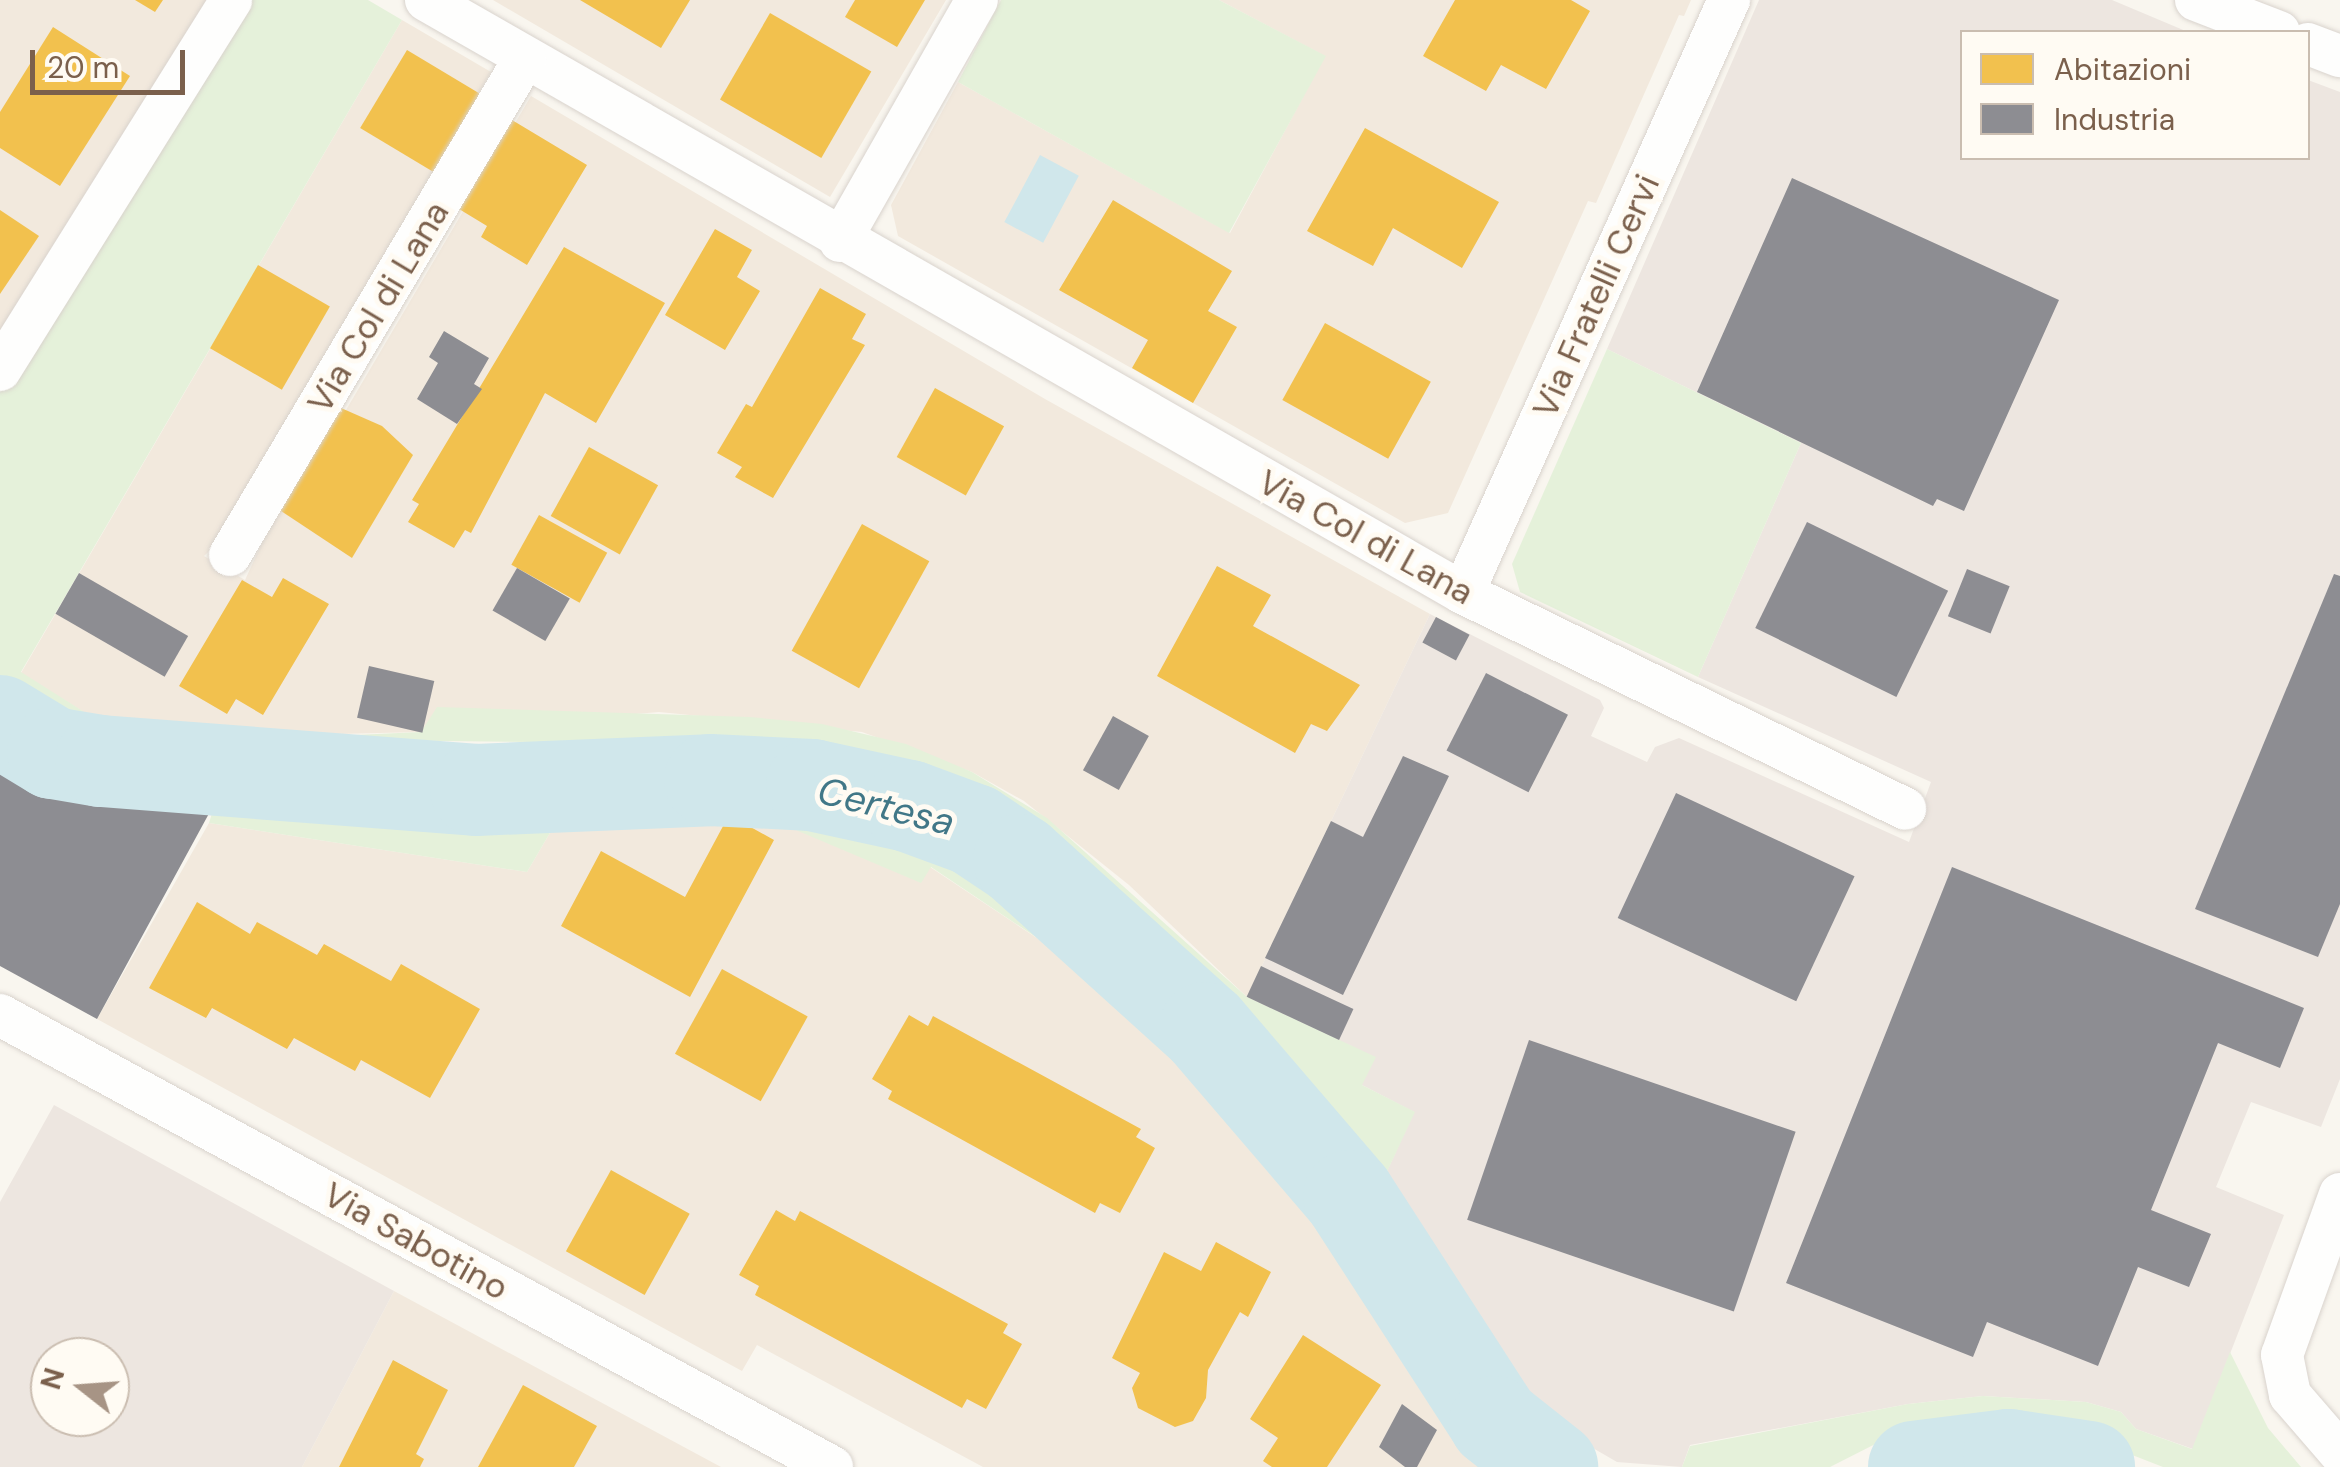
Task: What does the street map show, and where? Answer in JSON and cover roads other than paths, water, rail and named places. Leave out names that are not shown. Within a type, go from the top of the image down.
[{"type":"street","points":[[0,370],[231,0]]},
{"type":"street","name":"Via Col di Lana","points":[[426,0],[840,241],[1464,592],[1905,808]]},
{"type":"street","points":[[840,241],[978,0]]},
{"type":"street","name":"Via Fratelli Cervi","points":[[1464,592],[1729,0]]},
{"type":"street","points":[[2196,0],[2274,30]]},
{"type":"street","points":[[2310,45],[2340,56]]},
{"type":"street","name":"Via Col di Lana","points":[[230,555],[526,58]]},
{"type":"street","name":"Via Sabotino","points":[[0,1015],[832,1467]]},
{"type":"street","points":[[2340,1194],[2282,1356],[2290,1395],[2340,1453]]},
{"type":"water","points":[[1040,155],[1079,176],[1043,243],[1004,222]]},
{"type":"waterway","name":"Certesa","points":[[0,721],[53,753],[101,761],[476,790],[710,780],[812,785],[909,806],[974,830],[1019,860],[1205,1028],[1349,1196],[1495,1422],[1552,1467]]},
{"type":"waterway","name":"Certesa","points":[[1914,1467],[2009,1455],[2089,1467]]}]
